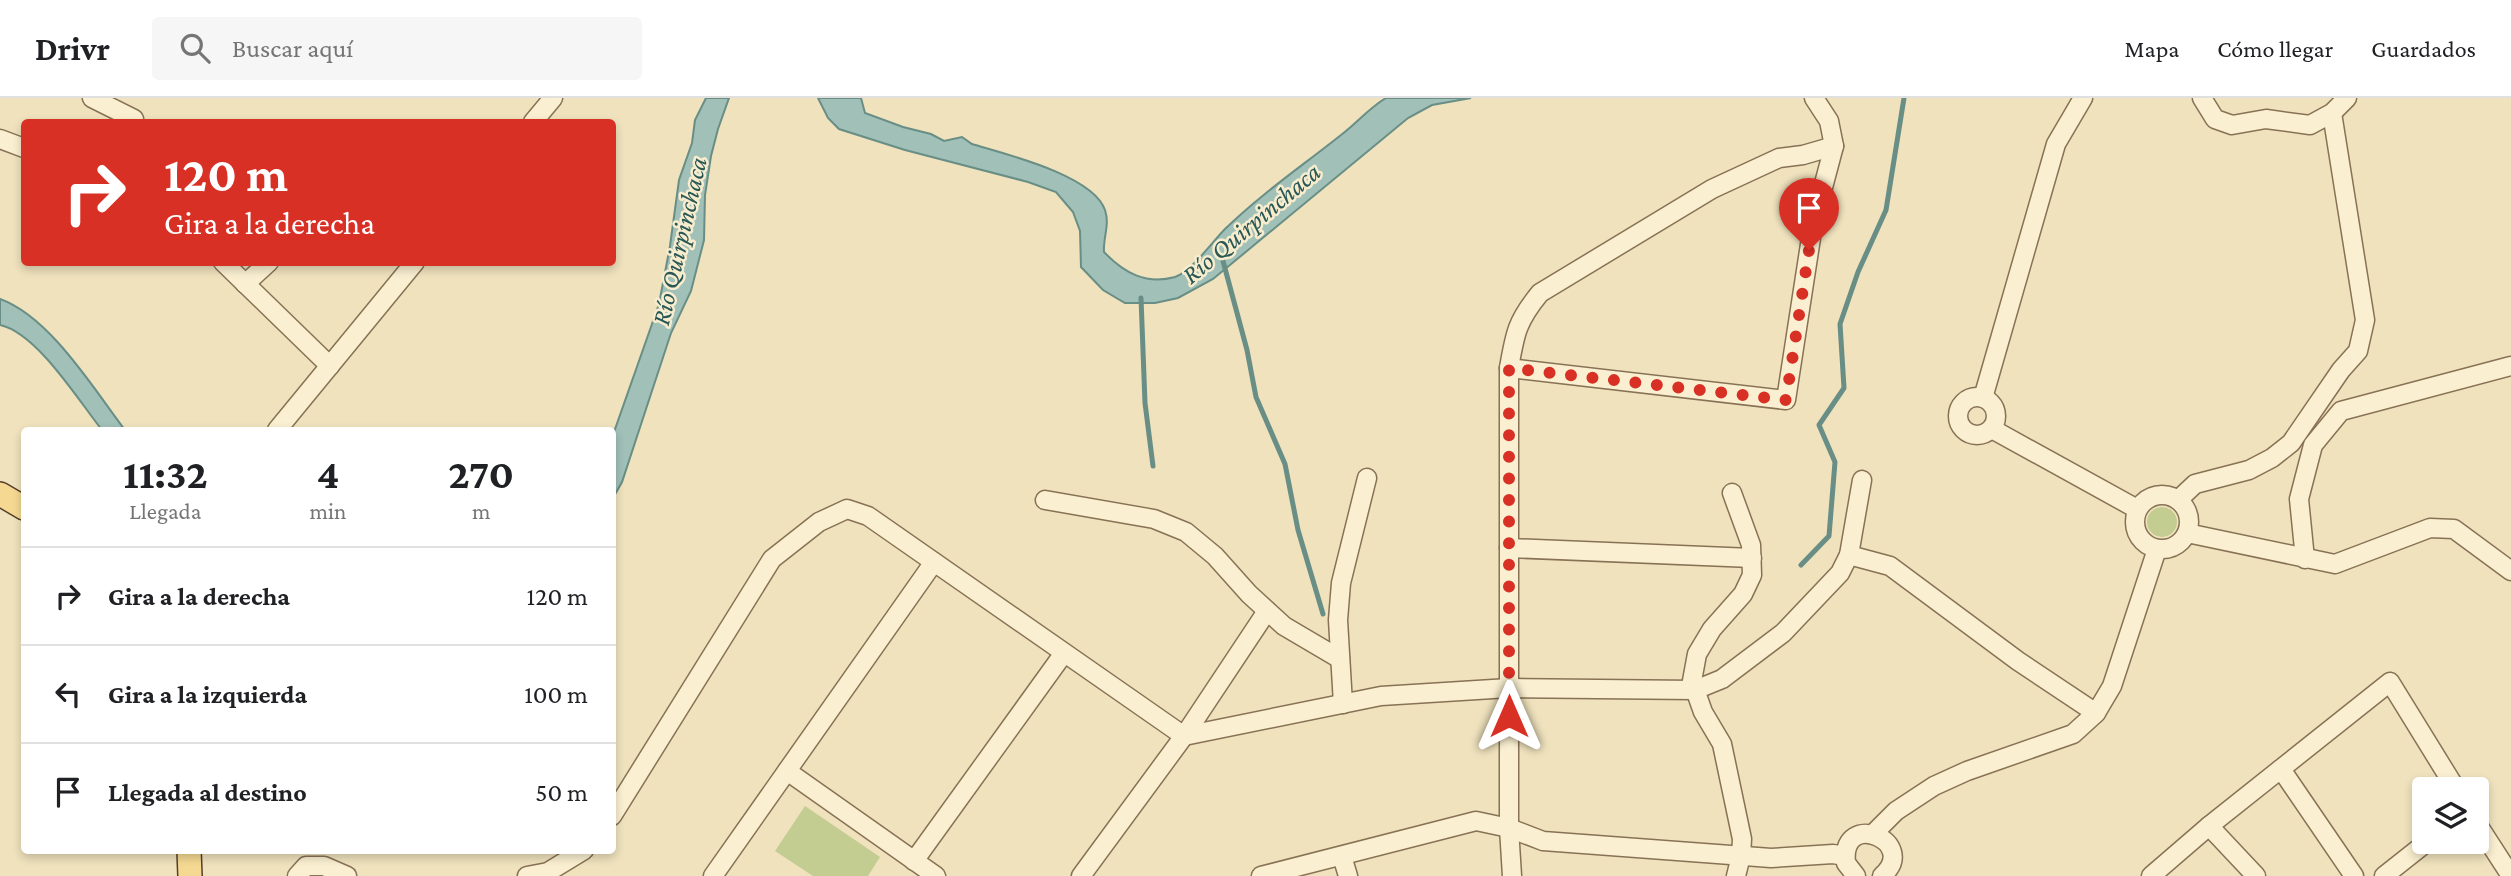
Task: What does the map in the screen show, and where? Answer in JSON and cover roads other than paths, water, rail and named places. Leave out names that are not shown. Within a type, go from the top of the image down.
[{"type":"main road","points":[[0,494],[21,506]]},
{"type":"main road","points":[[189,854],[190,876]]},
{"type":"street","points":[[92,98],[134,119]]},
{"type":"street","points":[[536,119],[554,98]]},
{"type":"street","points":[[1509,368],[1786,400],[1813,225],[1834,146],[1829,121],[1814,98]]},
{"type":"street","points":[[1983,398],[2056,144],[2083,98]]},
{"type":"street","points":[[2203,98],[2215,119],[2232,125],[2266,119],[2310,125],[2332,113],[2347,98]]},
{"type":"street","points":[[2178,500],[2194,484],[2249,471],[2291,443],[2341,370],[2358,351],[2365,320],[2332,113]]},
{"type":"street","points":[[0,139],[21,147]]},
{"type":"street","points":[[1512,876],[1508,828],[1509,368],[1516,331],[1523,313],[1540,293],[1712,189],[1779,158],[1803,155],[1834,146]]},
{"type":"street","points":[[227,266],[330,366]]},
{"type":"street","points":[[245,284],[265,266]]},
{"type":"street","points":[[279,427],[412,266]]},
{"type":"street","points":[[2305,559],[2299,499],[2312,445],[2341,411],[2511,366]]},
{"type":"street","points":[[1972,398],[1983,398],[1993,405],[1996,417],[1992,429],[1974,436],[1963,429],[1958,417],[1962,405],[1972,398]]},
{"type":"street","points":[[1992,429],[2137,509]]},
{"type":"street","points":[[1343,704],[1338,620],[1341,583],[1367,478]]},
{"type":"street","points":[[616,810],[772,559],[819,523],[847,509],[868,516],[1184,736],[1381,696],[1509,688],[1695,690],[1722,679],[1783,633],[1840,573],[1849,555],[1862,480]]},
{"type":"street","points":[[1732,493],[1751,545],[1752,575],[1743,594],[1712,629],[1698,654],[1692,681],[1703,712],[1722,744],[1742,839],[1736,876]]},
{"type":"street","points":[[2160,494],[2178,500],[2188,515],[2187,534],[2174,547],[2157,550],[2149,547],[2137,534],[2134,526],[2137,509],[2143,502],[2160,494]]},
{"type":"street","points":[[1045,500],[1154,519],[1186,532],[1215,556],[1284,626],[1340,659]]},
{"type":"street","points":[[2187,534],[2335,564],[2430,528],[2454,529],[2511,572]]},
{"type":"street","points":[[1509,548],[1752,558]]},
{"type":"street","points":[[1872,834],[1896,811],[1934,786],[1967,771],[2073,734],[2096,713],[2112,686],[2157,550]]},
{"type":"street","points":[[1849,555],[1890,566],[2018,661],[2096,713]]},
{"type":"street","points":[[713,876],[934,562]]},
{"type":"street","points":[[1082,876],[1184,736],[1267,611]]},
{"type":"street","points":[[914,860],[1064,653]]},
{"type":"street","points":[[2151,876],[2209,826],[2390,682],[2449,777]]},
{"type":"street","points":[[2281,769],[2354,876]]},
{"type":"street","points":[[788,771],[936,876]]},
{"type":"street","points":[[1261,876],[1476,821],[1508,828],[1543,841],[1771,858],[1833,854],[1845,856]]},
{"type":"street","points":[[2209,826],[2256,876]]},
{"type":"street","points":[[1856,876],[1846,863],[1845,856],[1851,841],[1865,834],[1879,836],[1889,846],[1891,860],[1885,875]]},
{"type":"street","points":[[2489,842],[2511,876]]},
{"type":"street","points":[[527,876],[548,872],[577,854]]},
{"type":"street","points":[[2384,876],[2412,854]]},
{"type":"street","points":[[1342,856],[1348,876]]},
{"type":"street","points":[[297,876],[306,866],[324,866],[347,876]]},
{"type":"water","name":"Río Quirpinchaca","points":[[706,98],[729,98],[711,156],[705,195],[704,240],[691,291],[671,333],[622,482],[616,493],[616,427],[659,304],[679,180],[692,143],[695,120]]},
{"type":"water","name":"Río Quirpinchaca","points":[[818,98],[861,98],[865,113],[931,134],[944,141],[962,137],[972,144],[1066,176],[1084,186],[1105,210],[1107,221],[1104,252],[1119,266],[1136,275],[1164,279],[1175,277],[1188,269],[1225,229],[1253,204],[1386,98],[1471,98],[1432,105],[1408,118],[1213,279],[1178,298],[1155,303],[1125,303],[1103,290],[1081,267],[1080,231],[1073,212],[1056,192],[839,129],[828,118]]},
{"type":"water","points":[[0,299],[36,321],[85,375],[123,427],[100,427],[42,354],[14,331],[0,325]]},
{"type":"waterway","points":[[1801,565],[1829,536],[1835,462],[1819,425],[1844,388],[1840,324],[1858,272],[1886,210],[1904,98]]},
{"type":"waterway","name":"Río Quirpinchaca","points":[[1223,261],[1247,350],[1256,397],[1285,464],[1298,530],[1323,614]]},
{"type":"waterway","points":[[1141,298],[1145,403],[1153,466]]}]
